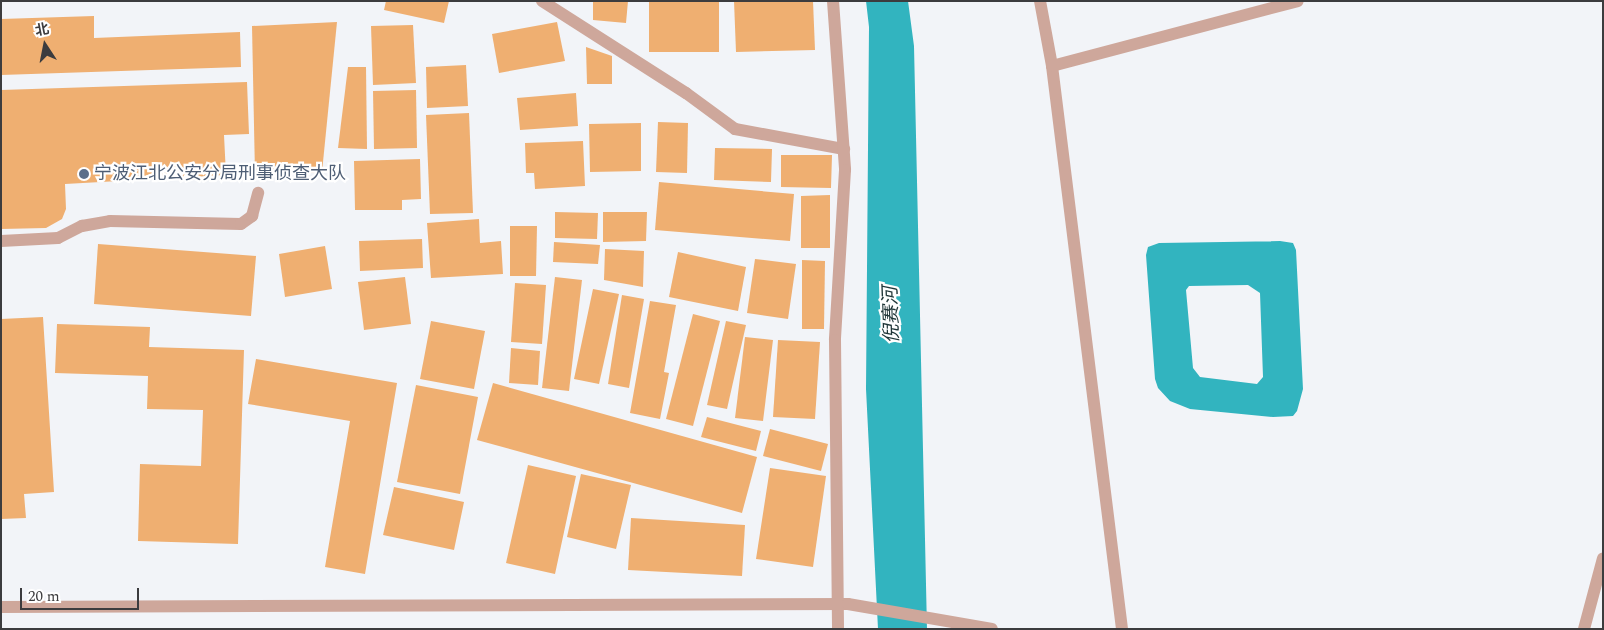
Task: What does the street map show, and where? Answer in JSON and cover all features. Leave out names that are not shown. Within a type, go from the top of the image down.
[{"type":"street","points":[[542,1],[686,93],[735,129],[844,148]]},
{"type":"street","points":[[833,1],[844,148],[836,340],[842,604],[838,629]]},
{"type":"street","points":[[1040,1],[1052,66],[1122,629]]},
{"type":"street","points":[[1052,66],[1298,1]]},
{"type":"street","points":[[1,241],[58,238],[82,226],[110,221],[241,224],[252,216],[258,194]]},
{"type":"street","points":[[1584,629],[1603,558]]},
{"type":"street","points":[[1,607],[842,604],[992,629]]},
{"type":"water","name":"倪赛河","points":[[866,1],[908,1],[914,46],[927,629],[878,629],[866,389],[869,27]]},
{"type":"water","points":[[1280,241],[1293,243],[1296,250],[1303,389],[1297,411],[1293,416],[1273,417],[1190,409],[1170,401],[1158,388],[1155,379],[1146,255],[1148,247],[1159,243]],"holes":[[[1248,285],[1260,293],[1263,377],[1257,384],[1200,377],[1193,368],[1186,290],[1189,286]]]},
{"type":"building","points":[[386,1],[449,1],[444,23],[384,10]]},
{"type":"building","points":[[593,1],[628,1],[626,23],[593,20]]},
{"type":"building","points":[[649,1],[719,1],[719,52],[649,52]]},
{"type":"building","points":[[734,1],[813,1],[815,50],[736,52]]},
{"type":"building","points":[[94,16],[94,38],[240,32],[241,67],[1,75],[1,19]]},
{"type":"building","points":[[337,22],[322,172],[255,175],[252,26]]},
{"type":"building","points":[[557,22],[565,61],[499,73],[492,34]]},
{"type":"building","points":[[413,25],[416,83],[373,85],[371,26]]},
{"type":"building","points":[[586,47],[612,56],[612,84],[587,84]]},
{"type":"building","points":[[466,65],[468,106],[427,108],[426,67]]},
{"type":"building","points":[[348,67],[366,67],[367,149],[338,148]]},
{"type":"building","points":[[247,82],[249,134],[224,135],[226,175],[65,184],[66,209],[62,219],[46,228],[1,229],[1,90]]},
{"type":"building","points":[[416,90],[417,148],[374,149],[373,91]]},
{"type":"building","points":[[576,93],[578,126],[520,130],[517,98]]},
{"type":"building","points":[[469,113],[473,213],[430,214],[426,115]]},
{"type":"building","points":[[658,122],[688,123],[687,173],[656,172]]},
{"type":"building","points":[[641,123],[641,171],[590,172],[589,124]]},
{"type":"building","points":[[583,141],[585,186],[535,189],[534,173],[526,173],[525,143]]},
{"type":"building","points":[[715,148],[772,149],[771,182],[714,180]]},
{"type":"building","points":[[781,155],[832,155],[831,188],[781,187]]},
{"type":"building","points":[[420,159],[421,199],[402,200],[402,210],[355,210],[354,161]]},
{"type":"building","points":[[659,182],[794,194],[790,241],[655,230]]},
{"type":"building","points":[[830,195],[830,248],[801,248],[801,196]]},
{"type":"building","points":[[555,212],[598,213],[597,239],[555,238]]},
{"type":"building","points":[[603,212],[647,212],[646,241],[603,242]]},
{"type":"building","points":[[479,219],[480,243],[501,241],[503,274],[431,278],[427,223]]},
{"type":"building","points":[[510,226],[537,226],[536,276],[510,276]]},
{"type":"building","points":[[422,239],[423,268],[360,271],[359,241]]},
{"type":"building","points":[[554,242],[600,245],[598,264],[553,262]]},
{"type":"building","points":[[98,244],[256,256],[251,316],[94,304]]},
{"type":"building","points":[[325,246],[332,289],[285,297],[279,254]]},
{"type":"building","points":[[605,249],[644,251],[643,287],[604,280]]},
{"type":"building","points":[[678,252],[746,267],[738,311],[669,297]]},
{"type":"building","points":[[755,259],[796,264],[788,319],[747,313]]},
{"type":"building","points":[[802,260],[825,261],[824,329],[802,329]]},
{"type":"building","points":[[405,277],[411,324],[364,330],[358,282]]},
{"type":"building","points":[[555,277],[582,280],[569,391],[542,388]]},
{"type":"building","points":[[515,283],[546,285],[542,344],[511,342]]},
{"type":"building","points":[[593,289],[619,294],[599,384],[574,379]]},
{"type":"building","points":[[622,295],[644,299],[629,388],[608,384]]},
{"type":"building","points":[[650,301],[676,305],[664,372],[669,373],[660,419],[630,413]]},
{"type":"building","points":[[693,314],[720,321],[693,426],[666,419]]},
{"type":"building","points":[[43,317],[54,492],[24,494],[26,518],[1,519],[1,319]]},
{"type":"building","points":[[431,321],[485,331],[474,389],[420,379]]},
{"type":"building","points":[[726,321],[746,325],[727,409],[707,405]]},
{"type":"building","points":[[57,324],[150,327],[149,347],[244,350],[238,544],[138,541],[140,464],[201,466],[203,410],[147,409],[148,376],[55,373]]},
{"type":"building","points":[[745,337],[773,340],[763,421],[735,418]]},
{"type":"building","points":[[778,340],[820,342],[815,419],[773,417]]},
{"type":"building","points":[[511,348],[540,351],[538,385],[509,383]]},
{"type":"building","points":[[256,359],[397,383],[365,574],[325,567],[350,421],[248,404]]},
{"type":"building","points":[[493,383],[757,457],[742,513],[477,440]]},
{"type":"building","points":[[416,385],[478,397],[460,494],[397,482]]},
{"type":"building","points":[[707,417],[761,431],[756,451],[701,437]]},
{"type":"building","points":[[770,429],[828,444],[821,471],[763,456]]},
{"type":"building","points":[[528,465],[576,476],[555,574],[506,563]]},
{"type":"building","points":[[770,468],[826,476],[813,567],[756,559]]},
{"type":"building","points":[[581,474],[631,485],[616,549],[567,537]]},
{"type":"building","points":[[394,487],[464,502],[454,550],[383,535]]},
{"type":"building","points":[[631,518],[745,525],[742,576],[628,570]]},
{"type":"place","name":"宁波江北公安分局刑事侦查大队","points":[[84,174]]}]
